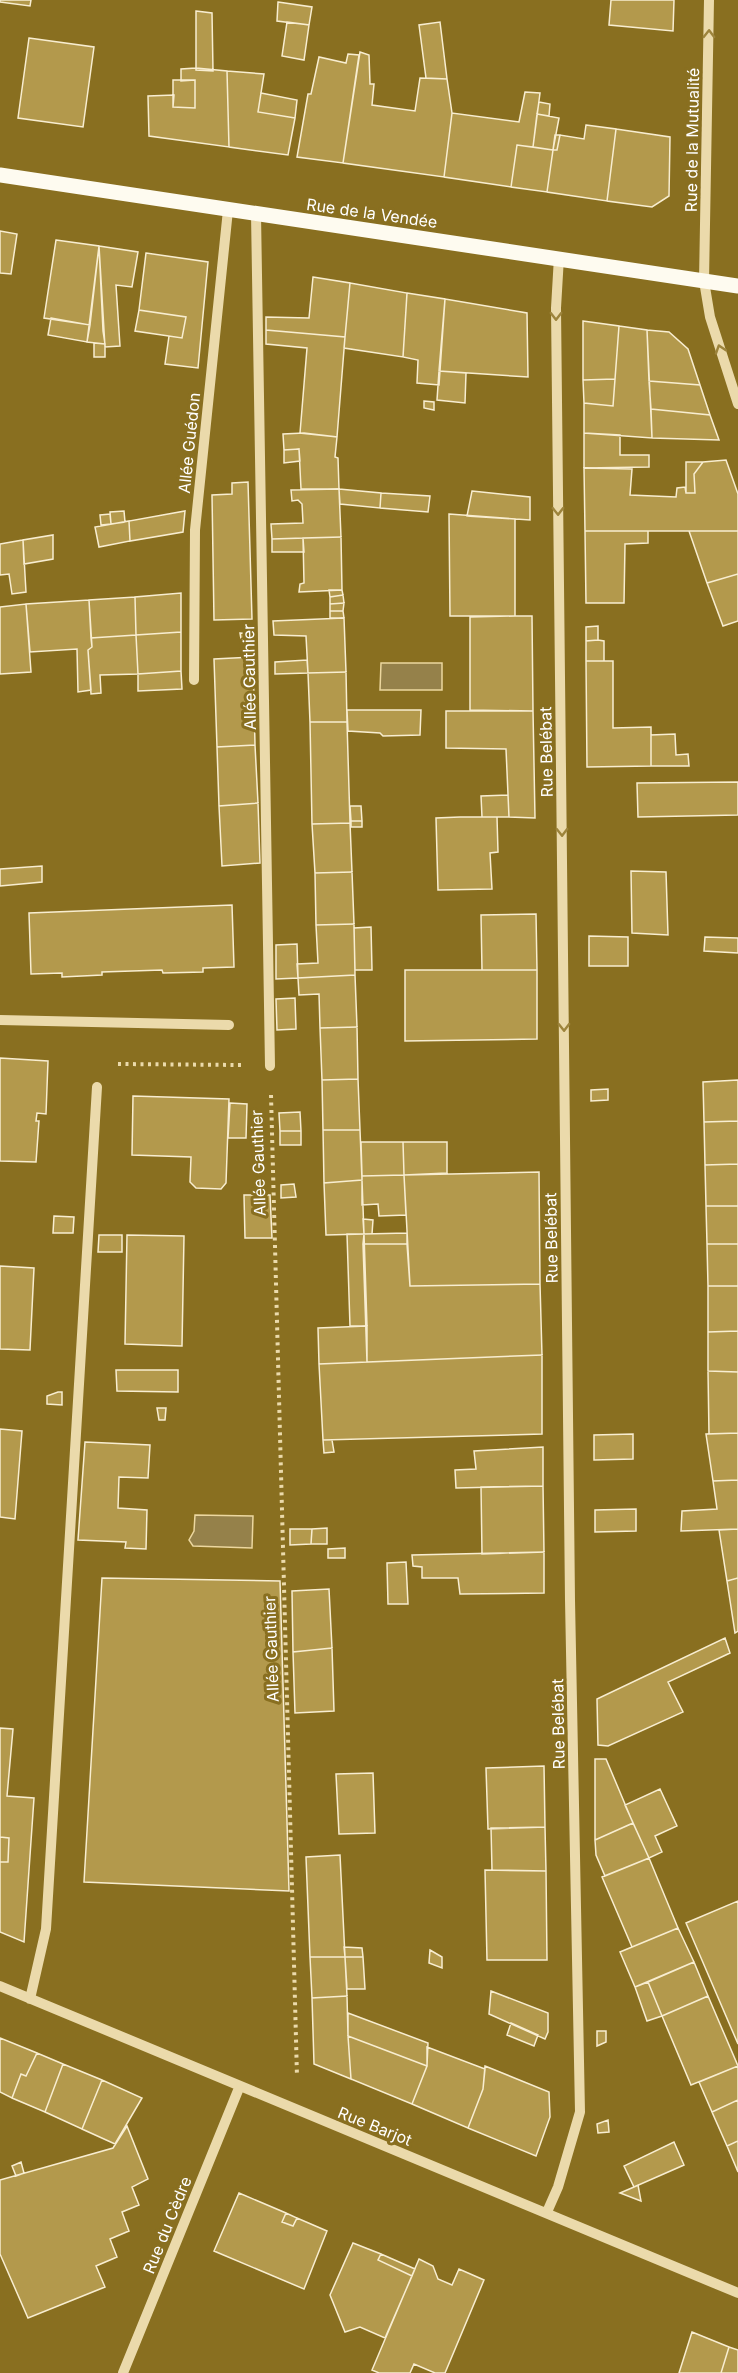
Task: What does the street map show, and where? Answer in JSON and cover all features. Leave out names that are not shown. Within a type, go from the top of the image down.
[{"type":"main road","name":"Rue de la Vendée","points":[[0,175],[380,234],[559,257],[738,286]]},
{"type":"street","name":"Rue de la Mutualité","points":[[709,0],[704,281],[710,317],[738,404]]},
{"type":"street","name":"Allée Guédon","points":[[194,680],[195,530],[228,210]]},
{"type":"street","name":"Allée Gauthier","points":[[256,214],[270,1066]]},
{"type":"street","name":"Rue Belébat","points":[[547,2212],[558,2187],[580,2112],[570,1529],[556,320],[559,257]]},
{"type":"street","points":[[0,1020],[230,1025]]},
{"type":"street","points":[[30,1999],[46,1929],[97,1087]]},
{"type":"street","name":"Rue Barjot","points":[[0,1986],[239,2088],[547,2212],[738,2294]]},
{"type":"street","name":"Rue du Cèdre","points":[[123,2373],[239,2088]]},
{"type":"path","points":[[118,1064],[270,1066]]},
{"type":"path","name":"Allée Gauthier","points":[[270,1066],[298,2110]]},
{"type":"shaded area","points":[[381,663],[442,663],[442,690],[380,690]]},
{"type":"shaded area","points":[[195,1515],[253,1516],[252,1548],[193,1546],[189,1540],[194,1531]]},
{"type":"building","points":[[0,0],[31,0],[30,6],[0,2]]},
{"type":"building","points":[[611,0],[674,0],[673,31],[609,25]]},
{"type":"building","points":[[278,2],[312,7],[309,25],[277,21]]},
{"type":"building","points":[[196,11],[212,13],[213,71],[196,70]]},
{"type":"building","points":[[287,22],[309,25],[304,60],[282,56]]},
{"type":"building","points":[[440,22],[447,79],[426,78],[419,25]]},
{"type":"building","points":[[29,38],[94,47],[83,127],[18,118]]},
{"type":"building","points":[[360,52],[369,55],[370,84],[374,84],[372,105],[415,111],[420,78],[447,79],[452,113],[444,177],[343,163]]},
{"type":"building","points":[[348,54],[359,55],[343,163],[297,157],[308,94],[311,94],[319,57],[346,63]]},
{"type":"building","points":[[181,69],[227,71],[229,147],[149,136],[148,96],[174,95],[173,107],[195,108],[195,80],[181,81]]},
{"type":"building","points":[[227,71],[264,74],[258,112],[295,118],[288,155],[229,147]]},
{"type":"building","points":[[173,80],[195,80],[195,108],[173,107]]},
{"type":"building","points":[[525,92],[540,93],[533,147],[517,145],[511,187],[444,177],[452,113],[519,122]]},
{"type":"building","points":[[261,93],[297,100],[295,118],[258,112]]},
{"type":"building","points":[[539,102],[550,104],[549,116],[537,114]]},
{"type":"building","points":[[537,114],[559,118],[553,150],[533,147]]},
{"type":"building","points":[[586,125],[616,129],[607,201],[547,192],[553,150],[557,150],[560,135],[584,139]]},
{"type":"building","points":[[616,129],[670,137],[669,196],[652,207],[607,201]]},
{"type":"building","points":[[555,135],[560,135],[557,150],[553,150]]},
{"type":"building","points":[[517,145],[553,150],[547,192],[511,187]]},
{"type":"building","points":[[0,231],[17,234],[11,274],[0,273]]},
{"type":"building","points":[[56,240],[99,246],[90,325],[44,318]]},
{"type":"building","points":[[99,246],[138,252],[132,287],[116,285],[120,346],[105,347]]},
{"type":"building","points":[[99,246],[103,331],[105,344],[87,342]]},
{"type":"building","points":[[146,253],[208,262],[198,368],[165,364],[169,336],[182,338],[186,317],[139,310]]},
{"type":"building","points":[[313,277],[350,283],[345,337],[266,330],[266,317],[309,318]]},
{"type":"building","points":[[350,283],[407,293],[403,357],[344,348]]},
{"type":"building","points":[[407,293],[445,299],[439,385],[417,383],[418,360],[403,357]]},
{"type":"building","points":[[445,299],[527,313],[528,377],[439,371]]},
{"type":"building","points":[[139,310],[186,317],[182,338],[135,331]]},
{"type":"building","points":[[51,318],[90,325],[87,342],[48,335]]},
{"type":"building","points":[[583,321],[619,326],[615,379],[583,380]]},
{"type":"building","points":[[619,326],[647,330],[652,438],[584,433],[584,403],[613,406]]},
{"type":"building","points":[[266,330],[345,337],[337,437],[300,433],[307,348],[266,344]]},
{"type":"building","points":[[647,330],[669,332],[688,349],[700,385],[649,381]]},
{"type":"building","points":[[94,343],[105,344],[105,357],[94,357]]},
{"type":"building","points":[[439,371],[466,373],[465,403],[437,400]]},
{"type":"building","points":[[615,379],[613,406],[584,403],[583,380]]},
{"type":"building","points":[[649,381],[700,385],[710,415],[651,409]]},
{"type":"building","points":[[424,401],[434,402],[434,410],[424,408]]},
{"type":"building","points":[[651,409],[710,415],[719,440],[652,438]]},
{"type":"building","points":[[304,433],[337,437],[335,457],[338,458],[339,489],[301,489],[299,449],[284,450],[283,434]]},
{"type":"building","points":[[584,433],[620,435],[620,455],[649,455],[649,467],[584,468]]},
{"type":"building","points":[[299,449],[300,461],[284,463],[284,450]]},
{"type":"building","points":[[726,460],[738,494],[738,531],[585,531],[584,468],[632,469],[630,495],[676,497],[677,488],[685,487],[686,493],[695,493],[694,474],[703,462]]},
{"type":"building","points":[[686,462],[703,462],[694,474],[695,493],[686,493]]},
{"type":"building","points":[[248,482],[252,619],[214,620],[212,495],[232,494],[232,483]]},
{"type":"building","points":[[339,489],[341,537],[272,539],[271,524],[303,523],[302,504],[298,500],[292,501],[291,490]]},
{"type":"building","points":[[339,489],[381,493],[380,508],[340,504]]},
{"type":"building","points":[[472,491],[530,497],[530,520],[467,516]]},
{"type":"building","points":[[381,493],[430,496],[428,512],[380,508]]},
{"type":"building","points":[[124,511],[125,522],[111,524],[110,512]]},
{"type":"building","points":[[185,511],[183,532],[130,541],[129,521]]},
{"type":"building","points":[[110,514],[111,524],[101,525],[100,515]]},
{"type":"building","points":[[449,514],[515,519],[515,616],[450,616]]},
{"type":"building","points":[[129,521],[130,541],[99,547],[95,527]]},
{"type":"building","points":[[585,531],[648,531],[648,543],[625,544],[624,603],[586,603]]},
{"type":"building","points":[[689,531],[738,531],[738,574],[707,583]]},
{"type":"building","points":[[53,535],[53,559],[24,564],[23,540]]},
{"type":"building","points":[[341,537],[342,590],[299,592],[300,584],[304,583],[303,538]]},
{"type":"building","points":[[303,538],[304,552],[272,552],[272,539]]},
{"type":"building","points":[[23,540],[26,592],[12,594],[9,574],[0,575],[0,544]]},
{"type":"building","points":[[738,574],[738,621],[723,626],[707,583]]},
{"type":"building","points":[[329,590],[342,590],[343,595],[330,597]]},
{"type":"building","points":[[181,593],[181,632],[136,635],[135,597]]},
{"type":"building","points":[[343,595],[344,603],[330,604],[330,597]]},
{"type":"building","points":[[135,597],[136,635],[91,638],[89,600]]},
{"type":"building","points":[[89,600],[92,647],[88,650],[91,690],[78,692],[77,649],[30,652],[26,604]]},
{"type":"building","points":[[344,603],[343,611],[330,611],[330,604]]},
{"type":"building","points":[[26,604],[31,672],[0,674],[0,607]]},
{"type":"building","points":[[330,611],[343,611],[344,618],[330,618]]},
{"type":"building","points":[[532,616],[533,711],[470,710],[470,617]]},
{"type":"building","points":[[344,618],[346,672],[308,673],[306,636],[274,635],[273,621]]},
{"type":"building","points":[[598,626],[598,640],[586,641],[586,627]]},
{"type":"building","points":[[181,632],[181,671],[138,674],[136,635]]},
{"type":"building","points":[[240,633],[252,634],[252,639],[241,639]]},
{"type":"building","points":[[136,635],[138,674],[100,675],[101,693],[91,694],[88,650],[92,647],[91,638]]},
{"type":"building","points":[[586,641],[604,641],[604,661],[586,661]]},
{"type":"building","points":[[253,657],[255,745],[217,747],[214,659]]},
{"type":"building","points":[[307,660],[308,673],[275,674],[275,662]]},
{"type":"building","points":[[586,661],[613,661],[613,728],[651,727],[651,766],[587,767]]},
{"type":"building","points":[[181,671],[182,689],[138,691],[138,674]]},
{"type":"building","points":[[346,672],[347,722],[310,722],[308,673]]},
{"type":"building","points":[[347,710],[421,710],[420,735],[383,736],[380,733],[348,731]]},
{"type":"building","points":[[446,711],[533,711],[535,818],[509,817],[506,749],[446,748]]},
{"type":"building","points":[[310,722],[347,722],[350,823],[312,824]]},
{"type":"building","points":[[675,734],[676,755],[688,754],[689,766],[651,766],[651,735]]},
{"type":"building","points":[[255,745],[258,803],[219,806],[217,747]]},
{"type":"building","points":[[738,782],[738,815],[638,817],[637,783]]},
{"type":"building","points":[[508,795],[509,817],[482,817],[481,796]]},
{"type":"building","points":[[258,803],[260,863],[222,866],[219,806]]},
{"type":"building","points":[[350,806],[361,806],[362,821],[351,821]]},
{"type":"building","points":[[497,817],[498,852],[490,853],[492,889],[438,890],[436,818]]},
{"type":"building","points":[[351,821],[362,821],[362,827],[351,827]]},
{"type":"building","points":[[350,823],[352,872],[315,873],[312,824]]},
{"type":"building","points":[[42,866],[42,882],[0,886],[0,869]]},
{"type":"building","points":[[631,871],[666,872],[668,935],[632,933]]},
{"type":"building","points":[[352,872],[354,924],[316,925],[315,873]]},
{"type":"building","points":[[232,905],[234,967],[203,968],[203,972],[163,973],[162,970],[102,972],[102,975],[62,977],[62,973],[31,974],[29,913]]},
{"type":"building","points":[[536,914],[537,970],[482,970],[481,915]]},
{"type":"building","points":[[354,924],[355,975],[298,978],[297,964],[318,963],[316,925]]},
{"type":"building","points":[[371,927],[372,970],[355,970],[354,928]]},
{"type":"building","points":[[589,936],[628,937],[628,966],[589,966]]},
{"type":"building","points":[[705,937],[738,938],[738,953],[704,951]]},
{"type":"building","points":[[297,944],[298,978],[276,979],[276,945]]},
{"type":"building","points":[[405,970],[537,970],[537,1039],[405,1041]]},
{"type":"building","points":[[355,975],[357,1027],[320,1028],[319,994],[299,995],[298,978]]},
{"type":"building","points":[[295,998],[296,1029],[277,1030],[276,999]]},
{"type":"building","points":[[357,1027],[358,1079],[322,1080],[320,1028]]},
{"type":"building","points":[[0,1058],[48,1061],[46,1114],[37,1113],[36,1121],[39,1121],[36,1162],[0,1161]]},
{"type":"building","points":[[358,1079],[360,1130],[323,1130],[322,1080]]},
{"type":"building","points":[[738,1080],[738,1121],[704,1122],[703,1082]]},
{"type":"building","points":[[608,1089],[608,1100],[591,1101],[591,1090]]},
{"type":"building","points":[[133,1096],[229,1099],[226,1183],[221,1189],[196,1188],[190,1182],[191,1157],[132,1155]]},
{"type":"building","points":[[230,1103],[247,1104],[246,1138],[228,1138]]},
{"type":"building","points":[[300,1112],[301,1131],[280,1131],[279,1113]]},
{"type":"building","points":[[738,1121],[738,1164],[705,1165],[704,1122]]},
{"type":"building","points":[[323,1130],[360,1130],[362,1180],[324,1183]]},
{"type":"building","points":[[280,1131],[301,1131],[301,1145],[280,1145]]},
{"type":"building","points":[[361,1142],[403,1142],[404,1175],[362,1176]]},
{"type":"building","points":[[403,1142],[447,1142],[447,1173],[404,1175]]},
{"type":"building","points":[[738,1164],[738,1206],[706,1206],[705,1165]]},
{"type":"building","points":[[539,1172],[540,1284],[410,1286],[404,1175]]},
{"type":"building","points":[[404,1175],[406,1215],[379,1216],[378,1204],[362,1205],[362,1176]]},
{"type":"building","points":[[362,1180],[364,1234],[326,1235],[324,1183]]},
{"type":"building","points":[[294,1184],[296,1197],[281,1198],[281,1185]]},
{"type":"building","points":[[244,1195],[270,1195],[272,1238],[245,1238]]},
{"type":"building","points":[[706,1206],[738,1206],[738,1244],[707,1244]]},
{"type":"building","points":[[54,1216],[74,1217],[73,1233],[53,1233]]},
{"type":"building","points":[[363,1219],[373,1220],[372,1234],[364,1234]]},
{"type":"building","points":[[407,1233],[407,1244],[363,1244],[364,1234]]},
{"type":"building","points":[[347,1234],[364,1234],[367,1326],[350,1326]]},
{"type":"building","points":[[99,1235],[122,1235],[122,1252],[98,1252]]},
{"type":"building","points":[[127,1235],[184,1236],[182,1346],[125,1344]]},
{"type":"building","points":[[363,1244],[407,1244],[410,1286],[540,1284],[542,1355],[367,1362]]},
{"type":"building","points":[[707,1244],[738,1244],[738,1286],[708,1286]]},
{"type":"building","points":[[0,1266],[34,1268],[30,1350],[0,1349]]},
{"type":"building","points":[[708,1286],[738,1286],[738,1331],[708,1332]]},
{"type":"building","points":[[367,1326],[367,1362],[319,1364],[318,1328]]},
{"type":"building","points":[[738,1331],[738,1372],[708,1371],[708,1332]]},
{"type":"building","points":[[542,1355],[542,1434],[323,1440],[319,1364]]},
{"type":"building","points":[[116,1370],[178,1370],[178,1392],[117,1391]]},
{"type":"building","points":[[708,1371],[738,1372],[738,1433],[709,1434]]},
{"type":"building","points":[[62,1392],[62,1405],[47,1404],[47,1396]]},
{"type":"building","points":[[157,1408],[166,1408],[165,1420],[159,1420]]},
{"type":"building","points":[[0,1429],[22,1431],[15,1519],[0,1517]]},
{"type":"building","points":[[738,1433],[738,1480],[713,1481],[706,1434]]},
{"type":"building","points":[[633,1434],[633,1459],[594,1460],[594,1435]]},
{"type":"building","points":[[323,1440],[332,1440],[334,1452],[324,1453]]},
{"type":"building","points":[[85,1442],[150,1445],[148,1478],[119,1477],[118,1508],[147,1510],[146,1549],[125,1548],[126,1542],[78,1540]]},
{"type":"building","points":[[543,1447],[543,1486],[456,1488],[455,1470],[476,1469],[474,1451]]},
{"type":"building","points":[[738,1480],[738,1529],[681,1531],[682,1511],[717,1509],[713,1481]]},
{"type":"building","points":[[543,1486],[544,1552],[482,1554],[481,1487]]},
{"type":"building","points":[[636,1509],[636,1531],[595,1532],[595,1510]]},
{"type":"building","points":[[327,1528],[327,1544],[311,1544],[312,1529]]},
{"type":"building","points":[[290,1529],[312,1529],[311,1544],[290,1545]]},
{"type":"building","points":[[738,1529],[738,1578],[727,1581],[719,1530]]},
{"type":"building","points":[[345,1548],[345,1558],[328,1558],[328,1549]]},
{"type":"building","points":[[544,1552],[544,1593],[460,1594],[458,1578],[422,1578],[422,1567],[413,1566],[412,1555]]},
{"type":"building","points":[[406,1562],[408,1604],[388,1604],[387,1563]]},
{"type":"building","points":[[102,1578],[280,1581],[289,1891],[84,1882]]},
{"type":"building","points":[[738,1578],[738,1631],[735,1633],[727,1581]]},
{"type":"building","points":[[329,1589],[332,1648],[293,1652],[292,1591]]},
{"type":"building","points":[[725,1638],[730,1653],[668,1682],[683,1712],[608,1746],[598,1745],[597,1699]]},
{"type":"building","points":[[332,1648],[334,1711],[295,1713],[293,1652]]},
{"type":"building","points":[[0,1728],[13,1729],[7,1796],[34,1798],[24,1942],[0,1932],[0,1862],[8,1862],[9,1838],[0,1837]]},
{"type":"building","points":[[595,1759],[606,1759],[633,1823],[595,1840]]},
{"type":"building","points":[[544,1766],[545,1827],[488,1829],[486,1768]]},
{"type":"building","points":[[373,1773],[375,1833],[339,1834],[336,1774]]},
{"type":"building","points":[[660,1789],[677,1826],[655,1836],[662,1852],[649,1858],[625,1805]]},
{"type":"building","points":[[633,1823],[649,1858],[605,1876],[596,1855],[595,1840]]},
{"type":"building","points":[[545,1827],[546,1871],[492,1870],[491,1828]]},
{"type":"building","points":[[0,1837],[9,1838],[8,1862],[0,1862]]},
{"type":"building","points":[[340,1855],[345,1957],[310,1957],[306,1857]]},
{"type":"building","points":[[649,1858],[678,1928],[632,1947],[602,1877]]},
{"type":"building","points":[[485,1870],[546,1871],[547,1960],[487,1960]]},
{"type":"building","points":[[738,1901],[738,2044],[686,1923]]},
{"type":"building","points":[[678,1928],[694,1962],[635,1987],[620,1952]]},
{"type":"building","points":[[344,1947],[362,1948],[363,1957],[345,1957]]},
{"type":"building","points":[[430,1950],[442,1957],[442,1968],[429,1963]]},
{"type":"building","points":[[310,1957],[345,1957],[347,1996],[312,1998]]},
{"type":"building","points":[[345,1957],[363,1957],[365,1989],[347,1989]]},
{"type":"building","points":[[694,1962],[708,1996],[662,2016],[648,1982]]},
{"type":"building","points":[[648,1982],[662,2016],[647,2021],[635,1987]]},
{"type":"building","points":[[491,1991],[548,2013],[548,2032],[545,2039],[489,2014]]},
{"type":"building","points":[[347,1996],[351,2079],[314,2064],[312,1998]]},
{"type":"building","points":[[708,1996],[738,2066],[691,2085],[662,2016]]},
{"type":"building","points":[[348,2013],[428,2043],[427,2066],[348,2036]]},
{"type":"building","points":[[511,2023],[538,2035],[534,2046],[507,2035]]},
{"type":"building","points":[[597,2031],[606,2031],[606,2042],[597,2046]]},
{"type":"building","points":[[348,2036],[427,2066],[412,2104],[351,2079]]},
{"type":"building","points":[[0,2038],[37,2053],[26,2076],[21,2074],[12,2098],[0,2092]]},
{"type":"building","points":[[427,2047],[485,2069],[483,2089],[468,2128],[412,2104],[427,2066]]},
{"type":"building","points":[[37,2053],[63,2064],[45,2112],[12,2098],[21,2074],[26,2076]]},
{"type":"building","points":[[63,2064],[102,2080],[82,2129],[45,2112]]},
{"type":"building","points":[[485,2066],[549,2092],[550,2117],[536,2156],[468,2128],[483,2089]]},
{"type":"building","points":[[738,2066],[738,2100],[712,2112],[699,2082]]},
{"type":"building","points":[[102,2080],[142,2098],[115,2144],[82,2129]]},
{"type":"building","points":[[738,2100],[738,2141],[727,2146],[712,2112]]},
{"type":"building","points":[[608,2120],[609,2132],[598,2133],[597,2124]]},
{"type":"building","points":[[127,2126],[148,2179],[132,2187],[139,2205],[122,2212],[129,2231],[110,2239],[117,2257],[96,2266],[105,2287],[28,2318],[0,2254],[0,2180],[113,2148]]},
{"type":"building","points":[[738,2141],[738,2172],[727,2146]]},
{"type":"building","points":[[674,2142],[684,2165],[634,2187],[624,2166]]},
{"type":"building","points":[[21,2162],[24,2173],[16,2176],[12,2166]]},
{"type":"building","points":[[638,2185],[641,2201],[620,2193],[634,2187]]},
{"type":"building","points":[[239,2193],[286,2213],[282,2222],[293,2226],[297,2218],[327,2231],[304,2289],[214,2251]]},
{"type":"building","points":[[286,2213],[297,2218],[293,2226],[282,2222]]},
{"type":"building","points":[[353,2243],[381,2254],[378,2260],[412,2276],[385,2338],[360,2327],[345,2332],[330,2295]]},
{"type":"building","points":[[381,2254],[415,2269],[412,2276],[378,2260]]},
{"type":"building","points":[[419,2259],[433,2266],[438,2279],[452,2285],[459,2269],[484,2280],[445,2373],[435,2373],[414,2364],[410,2373],[379,2373],[372,2370]]},
{"type":"building","points":[[692,2332],[729,2347],[721,2373],[679,2373]]},
{"type":"building","points":[[729,2347],[738,2350],[738,2373],[721,2373]]}]
